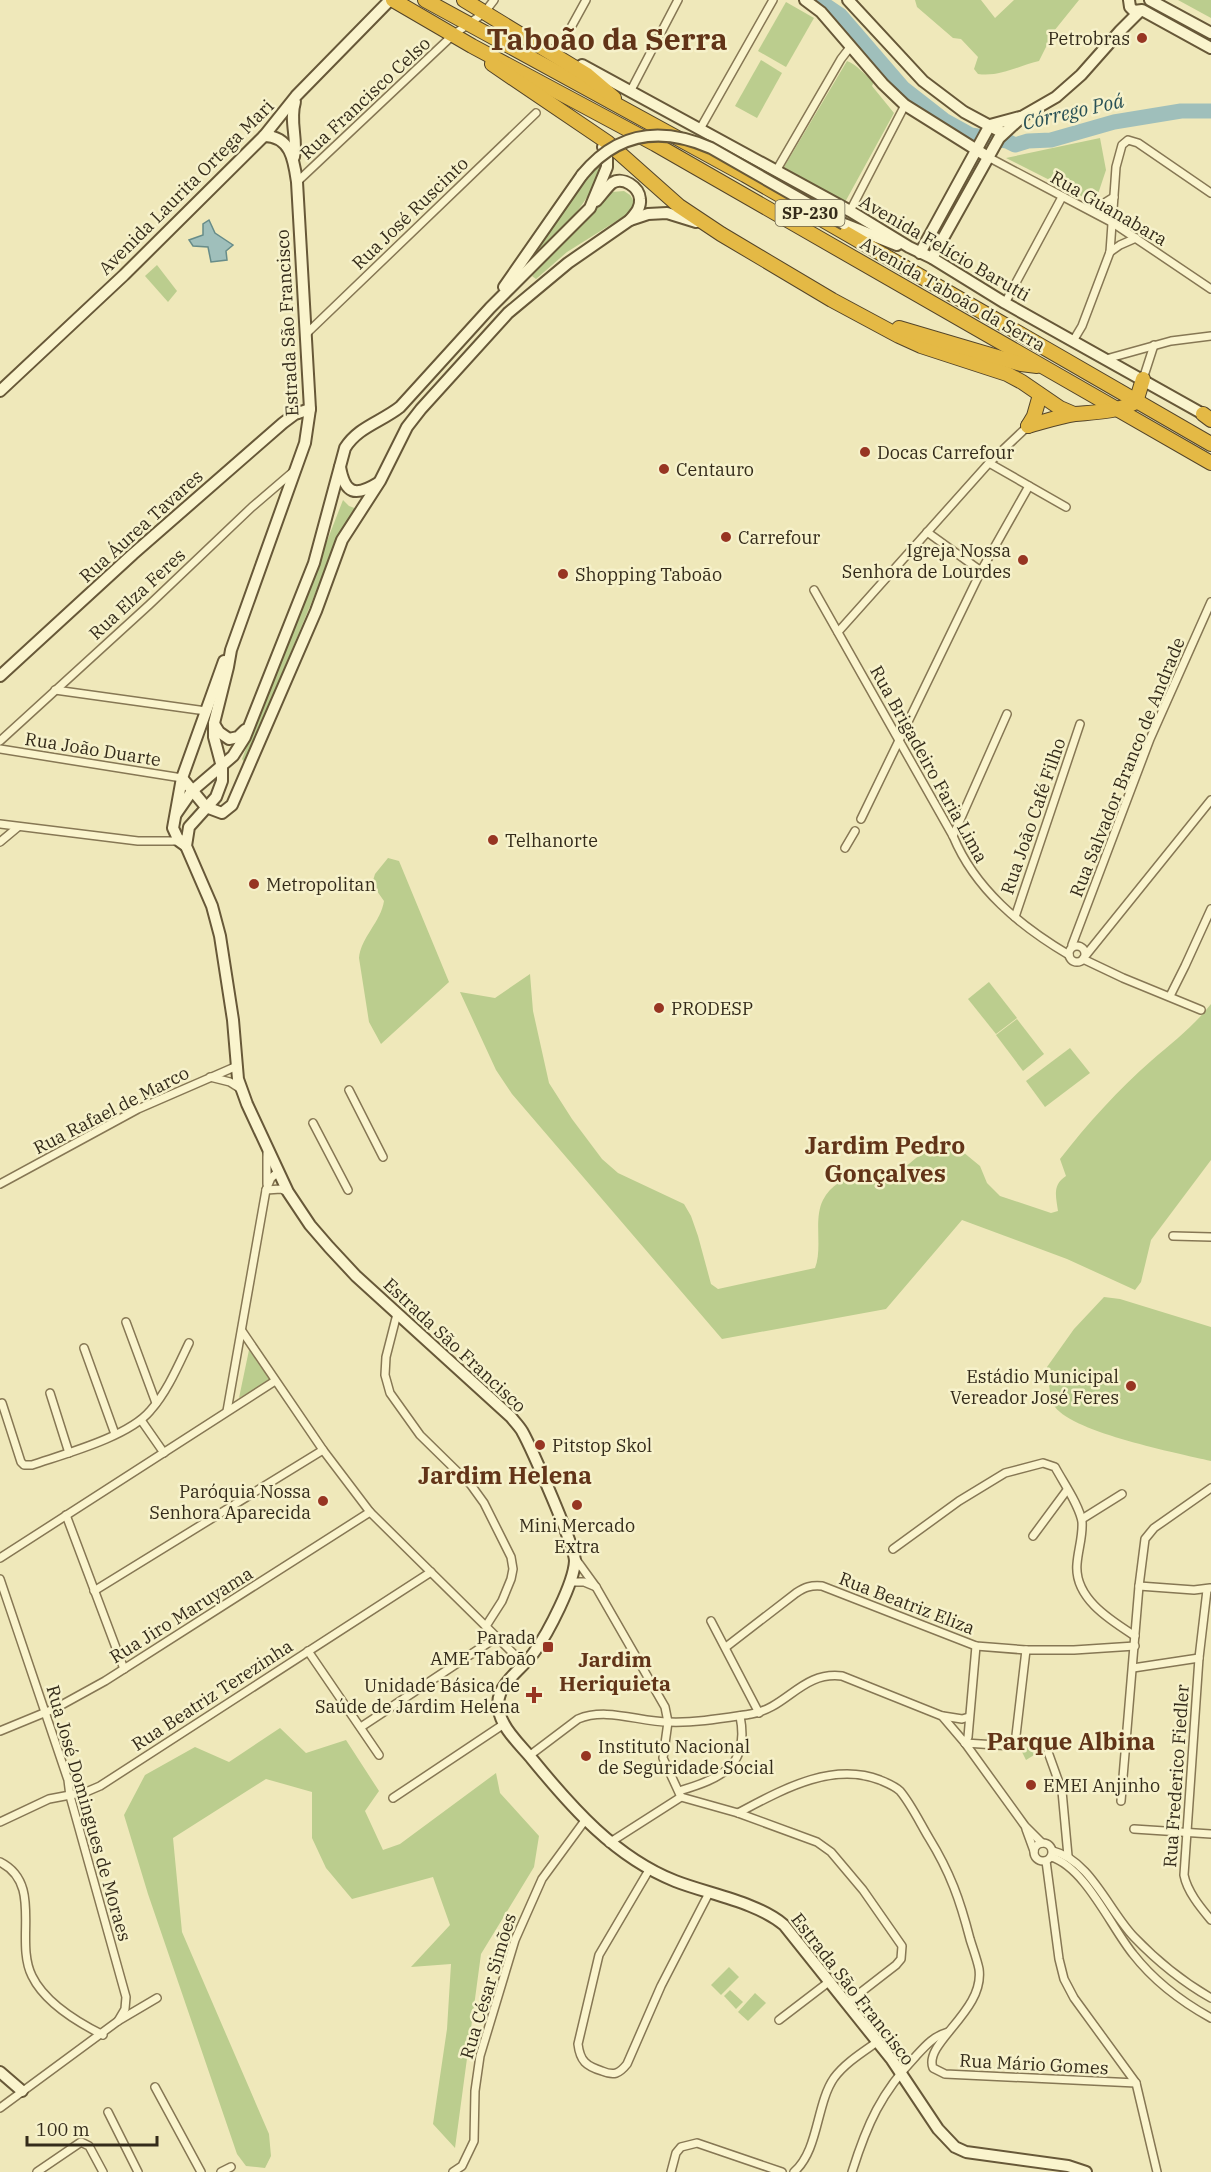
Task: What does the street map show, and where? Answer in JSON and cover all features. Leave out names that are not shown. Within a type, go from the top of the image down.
[{"type":"highway","name":"Avenida Taboão da Serra","points":[[392,0],[472,46],[598,112],[1211,463]]},
{"type":"highway","name":"Avenida Taboão da Serra","points":[[425,0],[745,175],[1211,444]]},
{"type":"highway","points":[[464,0],[489,7],[587,75],[632,114]]},
{"type":"highway","points":[[472,46],[487,60],[607,142],[679,206],[721,234],[832,300],[921,346],[1007,374],[1060,408],[1074,414]]},
{"type":"highway","points":[[871,320],[1021,364],[1044,367]]},
{"type":"highway","points":[[1029,426],[1074,414],[1089,415],[1118,410],[1136,402],[1143,379]]},
{"type":"highway","points":[[1029,426],[1040,395]]},
{"type":"main road","name":"Avenida Laurita Ortega Mari","points":[[0,392],[124,275],[274,126],[296,96],[392,0]]},
{"type":"main road","name":"Avenida Felício Barutti","points":[[474,0],[630,92],[850,211],[1005,303],[1208,417]]},
{"type":"main road","points":[[805,0],[821,12],[883,84],[906,105],[989,155]]},
{"type":"main road","points":[[848,0],[923,81],[964,112],[1000,135]]},
{"type":"main road","points":[[1129,2],[1132,9],[1144,5],[1210,32]]},
{"type":"main road","points":[[1119,31],[1129,2]]},
{"type":"main road","points":[[932,258],[1000,135],[1023,116],[1056,97],[1081,75],[1144,5]]},
{"type":"main road","points":[[1144,5],[1211,48]]},
{"type":"main road","name":"Estrada São Francisco","points":[[184,841],[194,819],[220,790],[222,767],[214,737],[214,723],[231,650],[307,435],[310,410],[292,116],[296,96]]},
{"type":"main road","points":[[921,253],[989,128],[1023,116]]},
{"type":"main road","points":[[274,126],[283,128],[294,140]]},
{"type":"main road","points":[[590,208],[607,167],[607,156],[591,131]]},
{"type":"main road","points":[[490,308],[582,174],[597,158],[628,141],[654,135],[675,135],[691,139],[711,148],[844,224],[889,243],[909,247]]},
{"type":"main road","points":[[264,136],[275,137],[283,141],[294,160]]},
{"type":"main road","points":[[176,814],[192,791],[222,767],[239,748],[314,563],[339,466],[345,448],[352,437],[400,408],[490,308],[612,184],[624,182],[637,190],[640,200],[639,208],[630,220]]},
{"type":"main road","points":[[943,211],[947,219],[955,217]]},
{"type":"main road","points":[[182,778],[206,807],[222,813],[236,798],[242,779],[316,611],[342,540],[380,481],[407,427],[508,313],[568,263],[630,220],[648,214],[667,213],[686,217],[721,234]]},
{"type":"main road","points":[[937,223],[944,223],[948,229]]},
{"type":"main road","name":"Rua Áurea Tavares","points":[[0,676],[133,554],[283,423],[295,414],[310,410]]},
{"type":"main road","points":[[339,466],[342,478],[351,490],[362,491],[380,481]]},
{"type":"main road","name":"Estrada São Francisco","points":[[231,650],[225,660],[182,778],[173,828],[184,841],[212,906],[220,936],[233,1020],[238,1079],[288,1192],[328,1247],[397,1314],[502,1407],[522,1431],[556,1507],[575,1558]]},
{"type":"main road","points":[[206,711],[212,715],[219,732],[229,739],[238,737],[248,728]]},
{"type":"main road","points":[[504,1724],[498,1707],[503,1685],[534,1652],[549,1628],[570,1582],[575,1558]]},
{"type":"main road","name":"Estrada São Francisco","points":[[504,1724],[609,1843],[650,1870],[749,1906],[779,1920],[796,1938],[877,2042],[930,2120],[956,2147],[976,2154],[1068,2166],[1086,2172]]},
{"type":"main road","points":[[0,2072],[22,2091]]},
{"type":"street","points":[[558,51],[586,0]]},
{"type":"street","points":[[630,92],[678,0]]},
{"type":"street","points":[[700,129],[773,0]]},
{"type":"street","name":"Rua Francisco Celso","points":[[297,182],[453,35],[489,7]]},
{"type":"street","points":[[776,171],[841,59],[851,46]]},
{"type":"street","points":[[850,211],[906,105]]},
{"type":"street","name":"Rua José Ruscinto","points":[[305,335],[536,113]]},
{"type":"street","points":[[1073,341],[1082,326],[1110,252],[1119,148],[1128,140],[1138,143],[1211,193]]},
{"type":"street","name":"Rua Guanabara","points":[[989,155],[1113,223],[1211,289]]},
{"type":"street","points":[[1085,208],[1098,207],[1114,196]]},
{"type":"street","points":[[1005,303],[1062,197]]},
{"type":"street","points":[[1110,252],[1136,238]]},
{"type":"street","points":[[1106,358],[1154,345],[1211,336]]},
{"type":"street","points":[[1143,379],[1154,345]]},
{"type":"street","points":[[838,633],[989,463],[1029,426]]},
{"type":"street","points":[[989,463],[1066,507]]},
{"type":"street","name":"Rua Elza Feres","points":[[0,741],[149,606],[252,507],[295,470]]},
{"type":"street","points":[[861,819],[981,571],[1029,486]]},
{"type":"street","points":[[927,532],[981,571]]},
{"type":"street","name":"Rua Brigadeiro Faria Lima","points":[[814,590],[953,836],[967,866],[979,882],[1015,917],[1068,955]]},
{"type":"street","name":"Rua Salvador Branco de Andrade","points":[[1072,945],[1150,739],[1211,602]]},
{"type":"street","points":[[55,690],[206,711]]},
{"type":"street","points":[[953,836],[1007,714]]},
{"type":"street","name":"Rua João Café Filho","points":[[1015,917],[1080,724]]},
{"type":"street","name":"Rua João Duarte","points":[[0,749],[182,778]]},
{"type":"street","points":[[1201,1010],[1123,978],[1085,957],[1082,947],[1072,945],[1068,955],[1076,962],[1085,957],[1211,800]]},
{"type":"street","points":[[0,824],[138,841],[184,841]]},
{"type":"street","points":[[0,842],[18,827]]},
{"type":"street","points":[[845,848],[855,831]]},
{"type":"street","points":[[1170,996],[1211,909]]},
{"type":"street","name":"Rua Rafael de Marco","points":[[0,1185],[138,1109],[237,1066]]},
{"type":"street","points":[[210,1077],[230,1082],[243,1091]]},
{"type":"street","points":[[349,1090],[383,1157]]},
{"type":"street","points":[[313,1123],[348,1190]]},
{"type":"street","points":[[227,1411],[266,1187],[267,1147]]},
{"type":"street","points":[[266,1187],[278,1172]]},
{"type":"street","points":[[266,1187],[281,1188],[288,1192]]},
{"type":"street","points":[[1173,1236],[1211,1237]]},
{"type":"street","points":[[397,1314],[386,1357],[385,1375],[390,1393],[420,1435],[471,1485],[484,1503],[511,1557],[513,1569],[511,1579],[502,1601],[486,1626]]},
{"type":"street","points":[[126,1322],[156,1403]]},
{"type":"street","points":[[242,1331],[322,1450],[370,1512],[523,1663]]},
{"type":"street","points":[[2,1403],[21,1462],[24,1465],[32,1465],[69,1453],[115,1434],[141,1420],[156,1403],[168,1384],[189,1343]]},
{"type":"street","points":[[84,1348],[115,1434]]},
{"type":"street","points":[[0,1558],[275,1381]]},
{"type":"street","points":[[50,1393],[69,1453]]},
{"type":"street","points":[[141,1420],[164,1453]]},
{"type":"street","points":[[94,1591],[322,1450]]},
{"type":"street","points":[[893,1549],[959,1501],[1005,1473],[1043,1463],[1056,1467],[1082,1519],[1076,1565],[1078,1581],[1096,1607],[1111,1621],[1135,1636]]},
{"type":"street","points":[[1121,1801],[1145,1539],[1148,1533],[1211,1488]]},
{"type":"street","points":[[1033,1536],[1067,1490]]},
{"type":"street","points":[[1082,1519],[1122,1494]]},
{"type":"street","name":"Rua Jiro Maruyama","points":[[0,1731],[56,1708],[124,1669],[370,1512]]},
{"type":"street","points":[[66,1515],[124,1669]]},
{"type":"street","points":[[575,1558],[596,1587],[665,1707],[668,1722],[663,1758],[680,1794],[817,1842],[831,1852],[863,1890],[900,1941],[903,1953],[901,1959],[847,2003]]},
{"type":"street","name":"Rua Beatriz Terezinha","points":[[0,1822],[43,1802],[86,1792],[100,1786],[431,1572]]},
{"type":"street","name":"Rua José Domingues de Moraes","points":[[0,1579],[68,1780],[70,1796],[126,1997],[125,2009],[118,2021]]},
{"type":"street","points":[[570,1582],[584,1582],[596,1587]]},
{"type":"street","name":"Rua Beatriz Eliza","points":[[726,1647],[804,1587],[813,1585],[822,1586],[976,1646],[1026,1650],[1135,1646]]},
{"type":"street","points":[[1139,1586],[1209,1589]]},
{"type":"street","name":"Rua Frederico Fiedler","points":[[1209,1589],[1198,1658],[1185,1881],[1196,1901],[1211,1920]]},
{"type":"street","points":[[711,1621],[759,1713]]},
{"type":"street","points":[[361,1727],[497,1637]]},
{"type":"street","points":[[965,1743],[968,1737],[976,1646]]},
{"type":"street","points":[[965,1743],[1012,1746],[1015,1744],[1026,1650]]},
{"type":"street","points":[[308,1651],[379,1755]]},
{"type":"street","points":[[1133,1668],[1198,1658]]},
{"type":"street","points":[[530,1756],[578,1719],[587,1715],[605,1714],[668,1722],[708,1720],[759,1713],[810,1680],[831,1675],[843,1676],[868,1685],[942,1716],[969,1718]]},
{"type":"street","points":[[609,1843],[680,1794],[717,1778],[728,1770],[741,1752],[743,1731],[740,1716]]},
{"type":"street","points":[[942,1716],[965,1743],[1025,1826],[1042,1842],[1051,1846],[1059,1959],[1064,1979],[1074,1998],[1136,2083],[1156,2172]]},
{"type":"street","points":[[393,1798],[504,1724]]},
{"type":"street","points":[[1048,1752],[1062,1791],[1068,1856]]},
{"type":"street","points":[[738,1813],[811,1779],[837,1775],[873,1777],[899,1791],[946,1866],[960,1901],[979,1971],[974,1999],[961,2019],[948,2032],[928,2043],[900,2073],[882,2097],[874,2112],[852,2172]]},
{"type":"street","name":"Rua César Simões","points":[[453,2172],[462,2166],[474,2141],[475,2091],[480,2056],[515,1940],[542,1879],[586,1819]]},
{"type":"street","points":[[1025,1826],[1038,1860],[1050,1856],[1068,1856],[1082,1868],[1133,1936],[1178,1976],[1211,1998]]},
{"type":"street","points":[[1134,1829],[1211,1834]]},
{"type":"street","points":[[1034,1851],[1036,1845],[1042,1842]]},
{"type":"street","points":[[1050,1856],[1072,1868],[1133,1955],[1189,2006],[1211,2018]]},
{"type":"street","points":[[0,1862],[17,1875],[24,1888],[26,1958],[31,1976],[50,2001],[103,2035]]},
{"type":"street","points":[[650,1870],[605,1943],[594,1968],[578,2044],[579,2056],[587,2066],[612,2075],[618,2073],[627,2064],[661,1986],[709,1893]]},
{"type":"street","points":[[1152,1974],[1160,1961]]},
{"type":"street","points":[[779,2020],[830,1981]]},
{"type":"street","points":[[0,2108],[103,2035],[118,2021],[157,1998]]},
{"type":"street","name":"Rua Mário Gomes","points":[[948,2032],[935,2051],[931,2064],[933,2068],[945,2074],[1136,2083]]},
{"type":"street","points":[[794,2172],[801,2166],[833,2080],[840,2070],[877,2042]]},
{"type":"street","points":[[155,2088],[201,2172]]},
{"type":"street","points":[[108,2112],[138,2172]]},
{"type":"street","points":[[37,2172],[81,2142],[89,2146],[103,2172]]},
{"type":"street","points":[[671,2172],[676,2153],[681,2147],[697,2143],[782,2172]]},
{"type":"street","points":[[221,2172],[231,2167]]},
{"type":"green space","points":[[915,0],[981,0],[995,18],[1014,0],[1079,0],[1054,31],[1039,61],[1001,73],[986,75],[978,74],[974,69],[978,57],[961,39],[953,38],[917,7]]},
{"type":"green space","points":[[1178,0],[1211,0],[1211,18]]},
{"type":"green space","points":[[786,2],[814,18],[786,67],[758,51]]},
{"type":"green space","points":[[761,60],[782,73],[757,118],[735,106]]},
{"type":"green space","points":[[847,61],[874,82],[872,86],[894,113],[844,204],[784,167]]},
{"type":"green space","points":[[1100,138],[1106,170],[1095,203],[1006,158]]},
{"type":"green space","points":[[601,164],[597,178],[581,206],[525,270],[561,215],[597,166]]},
{"type":"green space","points":[[624,191],[630,195],[636,205],[626,215],[567,252],[536,279],[532,276],[612,192]]},
{"type":"green space","points":[[157,265],[177,291],[168,302],[145,276]]},
{"type":"green space","points":[[343,500],[349,506],[357,509],[327,565],[245,763],[242,759]]},
{"type":"green space","points":[[388,858],[399,861],[449,982],[381,1044],[369,1022],[359,958],[363,943],[382,909],[384,901],[372,884],[375,874]]},
{"type":"green space","points":[[530,974],[533,1011],[549,1083],[602,1159],[618,1173],[684,1204],[698,1236],[711,1284],[718,1289],[815,1268],[820,1208],[830,1190],[838,1183],[858,1176],[901,1169],[923,1154],[945,1144],[963,1152],[980,1166],[987,1183],[1000,1196],[1051,1213],[1058,1211],[1057,1187],[1066,1176],[1060,1159],[1115,1095],[1190,1027],[1211,1004],[1211,1160],[1151,1240],[1141,1282],[1135,1290],[1067,1259],[962,1220],[886,1309],[722,1339],[512,1094],[496,1070],[460,992],[495,998]]},
{"type":"green space","points":[[989,982],[1017,1018],[996,1034],[968,999]]},
{"type":"green space","points":[[1017,1019],[1044,1054],[1023,1071],[996,1035]]},
{"type":"green space","points":[[1070,1048],[1090,1073],[1045,1107],[1026,1081]]},
{"type":"green space","name":"Estádio Municipal Vereador José Feres","points":[[1104,1297],[1120,1299],[1211,1327],[1211,1461],[1104,1433],[1066,1416],[1053,1404],[1047,1367],[1074,1329]]},
{"type":"green space","points":[[249,1350],[270,1380],[239,1398]]},
{"type":"green space","points":[[280,1728],[306,1753],[346,1740],[379,1791],[365,1811],[383,1850],[400,1844],[496,1773],[500,1793],[539,1836],[534,1867],[481,1954],[455,2148],[433,2124],[447,2029],[451,1964],[411,1967],[450,1925],[433,1877],[352,1899],[326,1868],[312,1838],[312,1792],[266,1779],[173,1838],[182,1932],[269,2134],[271,2156],[265,2168],[246,2166],[237,2154],[148,1894],[124,1815],[145,1775],[195,1747],[229,1762]]},
{"type":"green space","points":[[1034,1743],[1039,1752],[1026,1760],[1021,1750]]},
{"type":"green space","points":[[729,1967],[739,1977],[721,1995],[711,1985]]},
{"type":"green space","points":[[730,1990],[743,2002],[736,2009],[724,1996]]},
{"type":"green space","points":[[755,1993],[766,2003],[748,2021],[738,2012]]},
{"type":"water","points":[[209,220],[215,233],[233,245],[226,251],[227,260],[211,262],[208,247],[193,246],[189,240],[203,235],[203,224]]},
{"type":"waterway","name":"Córrego Poá","points":[[818,0],[840,15],[903,88],[944,120],[971,135],[1007,141],[1015,145],[1028,141],[1051,140],[1114,122],[1181,111],[1211,111]]},
{"type":"place","name":"Petrobras","points":[[1142,38]]},
{"type":"place","name":"Docas Carrefour","points":[[865,452]]},
{"type":"place","name":"Centauro","points":[[664,469]]},
{"type":"place","name":"Carrefour","points":[[726,537]]},
{"type":"place","name":"Igreja Nossa Senhora de Lourdes","points":[[1023,560]]},
{"type":"place","name":"Shopping Taboão","points":[[563,574]]},
{"type":"place","name":"Telhanorte","points":[[493,840]]},
{"type":"place","name":"Metropolitan","points":[[254,884]]},
{"type":"place","name":"PRODESP","points":[[659,1008]]},
{"type":"place","name":"Estádio Municipal Vereador José Feres","points":[[1131,1386]]},
{"type":"place","name":"Pitstop Skol","points":[[540,1445]]},
{"type":"place","name":"Paróquia Nossa Senhora Aparecida","points":[[323,1501]]},
{"type":"place","name":"Mini Mercado Extra","points":[[577,1505]]},
{"type":"place","name":"Parada AME Taboão","points":[[548,1647]]},
{"type":"place","name":"Unidade Básica de Saúde de Jardim Helena","points":[[534,1695]]},
{"type":"place","name":"Instituto Nacional de Seguridade Social","points":[[586,1756]]},
{"type":"place","name":"EMEI Anjinho","points":[[1031,1785]]},
{"type":"district","name":"Taboão da Serra","points":[[607,38]]},
{"type":"district","name":"Jardim Pedro Gonçalves","points":[[885,1159]]},
{"type":"district","name":"Jardim Helena","points":[[505,1475]]},
{"type":"district","name":"Jardim Heriquieta","points":[[615,1671]]},
{"type":"district","name":"Parque Albina","points":[[1071,1741]]}]
